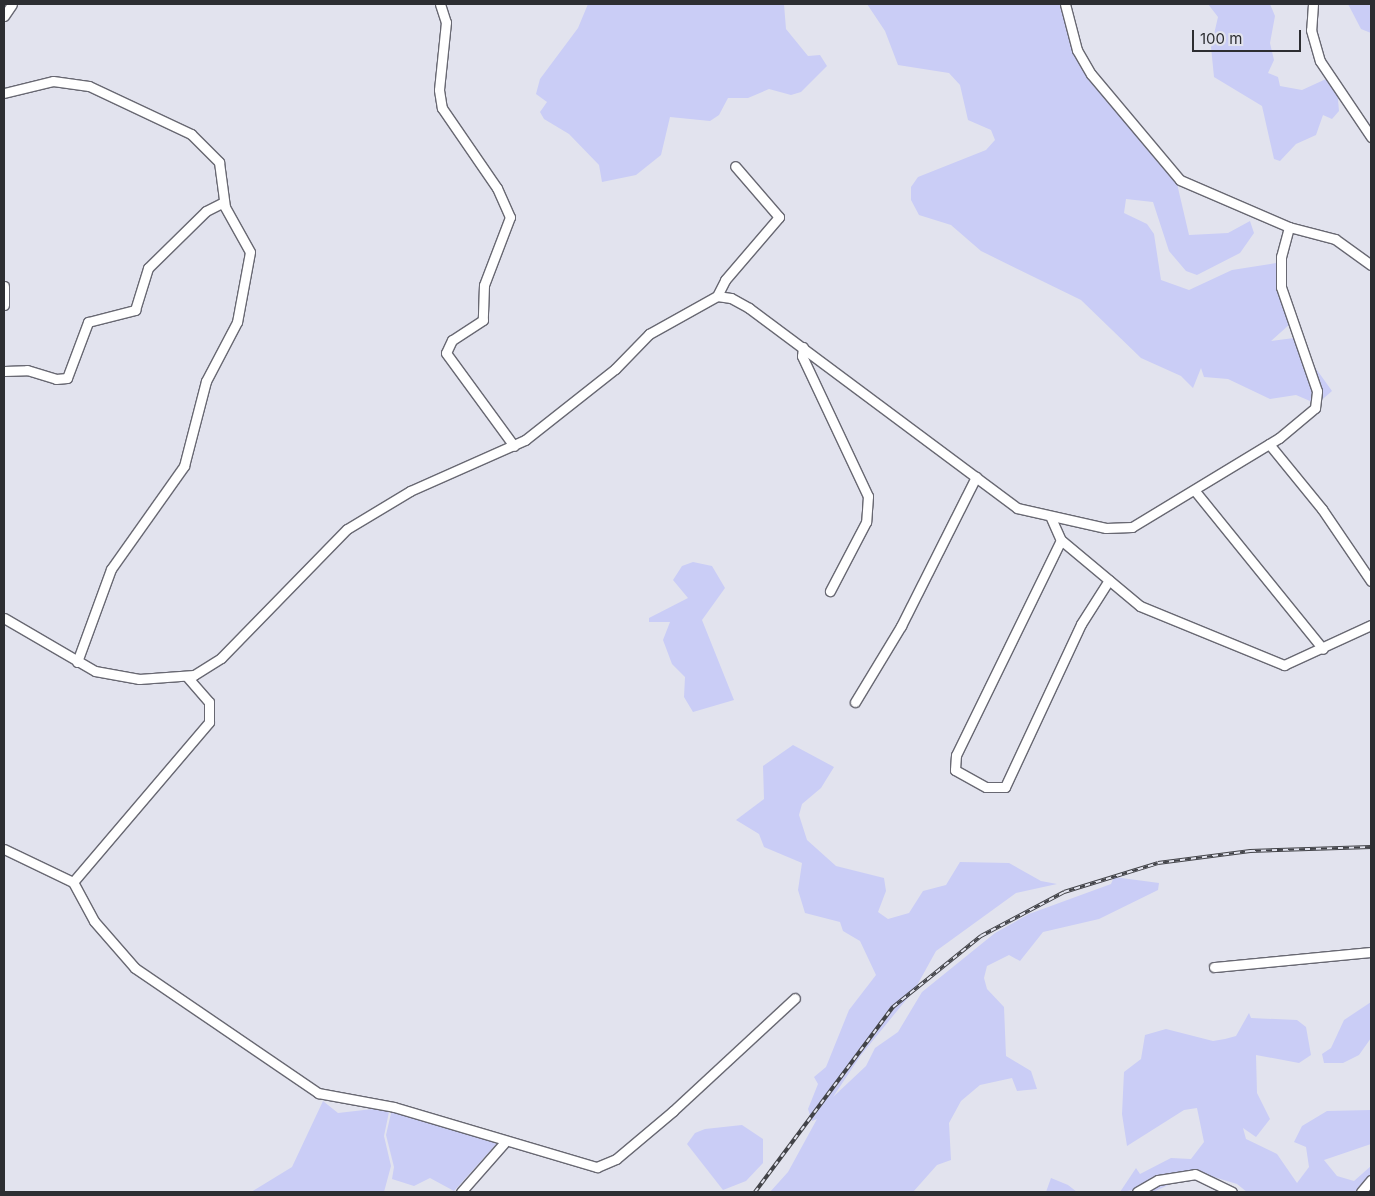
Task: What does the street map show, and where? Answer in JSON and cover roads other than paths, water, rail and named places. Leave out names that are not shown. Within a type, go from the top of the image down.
[{"type":"street","points":[[4,16],[12,4]]},
{"type":"street","points":[[440,4],[446,22],[439,90],[442,108],[497,188],[510,217],[484,285],[483,320],[452,340],[446,353],[514,446]]},
{"type":"street","points":[[1065,4],[1077,50],[1091,74],[1172,172],[1197,191],[1289,226],[1335,239],[1371,265]]},
{"type":"street","points":[[1313,4],[1311,30],[1320,61],[1371,136]]},
{"type":"street","points":[[4,93],[36,83],[72,82],[154,113],[191,134],[215,155],[224,202],[250,252],[236,322],[206,382],[181,474],[111,569],[77,662]]},
{"type":"street","points":[[4,618],[77,662],[113,675],[187,677],[221,658],[347,529],[410,491],[514,446],[593,388],[649,334],[717,296],[725,280],[779,217],[735,166]]},
{"type":"street","points":[[4,371],[27,370],[56,380],[67,378],[88,322],[135,310],[148,268],[206,211],[224,202]]},
{"type":"street","points":[[717,296],[737,301],[802,347],[1017,508],[1051,518],[1106,528],[1132,527],[1195,491],[1305,420],[1318,395],[1281,287],[1281,257],[1289,226]]},
{"type":"street","points":[[4,286],[4,305]]},
{"type":"street","points":[[802,347],[802,356],[868,496],[866,522],[830,591]]},
{"type":"street","points":[[1269,444],[1322,509],[1371,581]]},
{"type":"street","points":[[854,702],[901,626],[976,477]]},
{"type":"street","points":[[1195,491],[1323,649]]},
{"type":"street","points":[[1051,518],[1061,540],[1147,610],[1284,665],[1323,649],[1371,625]]},
{"type":"street","points":[[1061,540],[956,755],[955,770],[986,786],[1006,787],[1081,624],[1109,580]]},
{"type":"street","points":[[73,882],[209,722],[209,702],[187,677]]},
{"type":"street","points":[[4,848],[73,882],[94,921],[135,968],[318,1094],[394,1107],[597,1167],[616,1159],[673,1111],[794,998]]},
{"type":"street","points":[[1214,967],[1371,952]]},
{"type":"street","points":[[461,1192],[504,1143]]},
{"type":"street","points":[[1138,1192],[1158,1180],[1195,1174],[1232,1192]]},
{"type":"street","points":[[1361,1192],[1371,1180]]},
{"type":"railway","points":[[755,1192],[893,1007],[981,936],[1064,892],[1158,863],[1250,851],[1371,847]]}]
